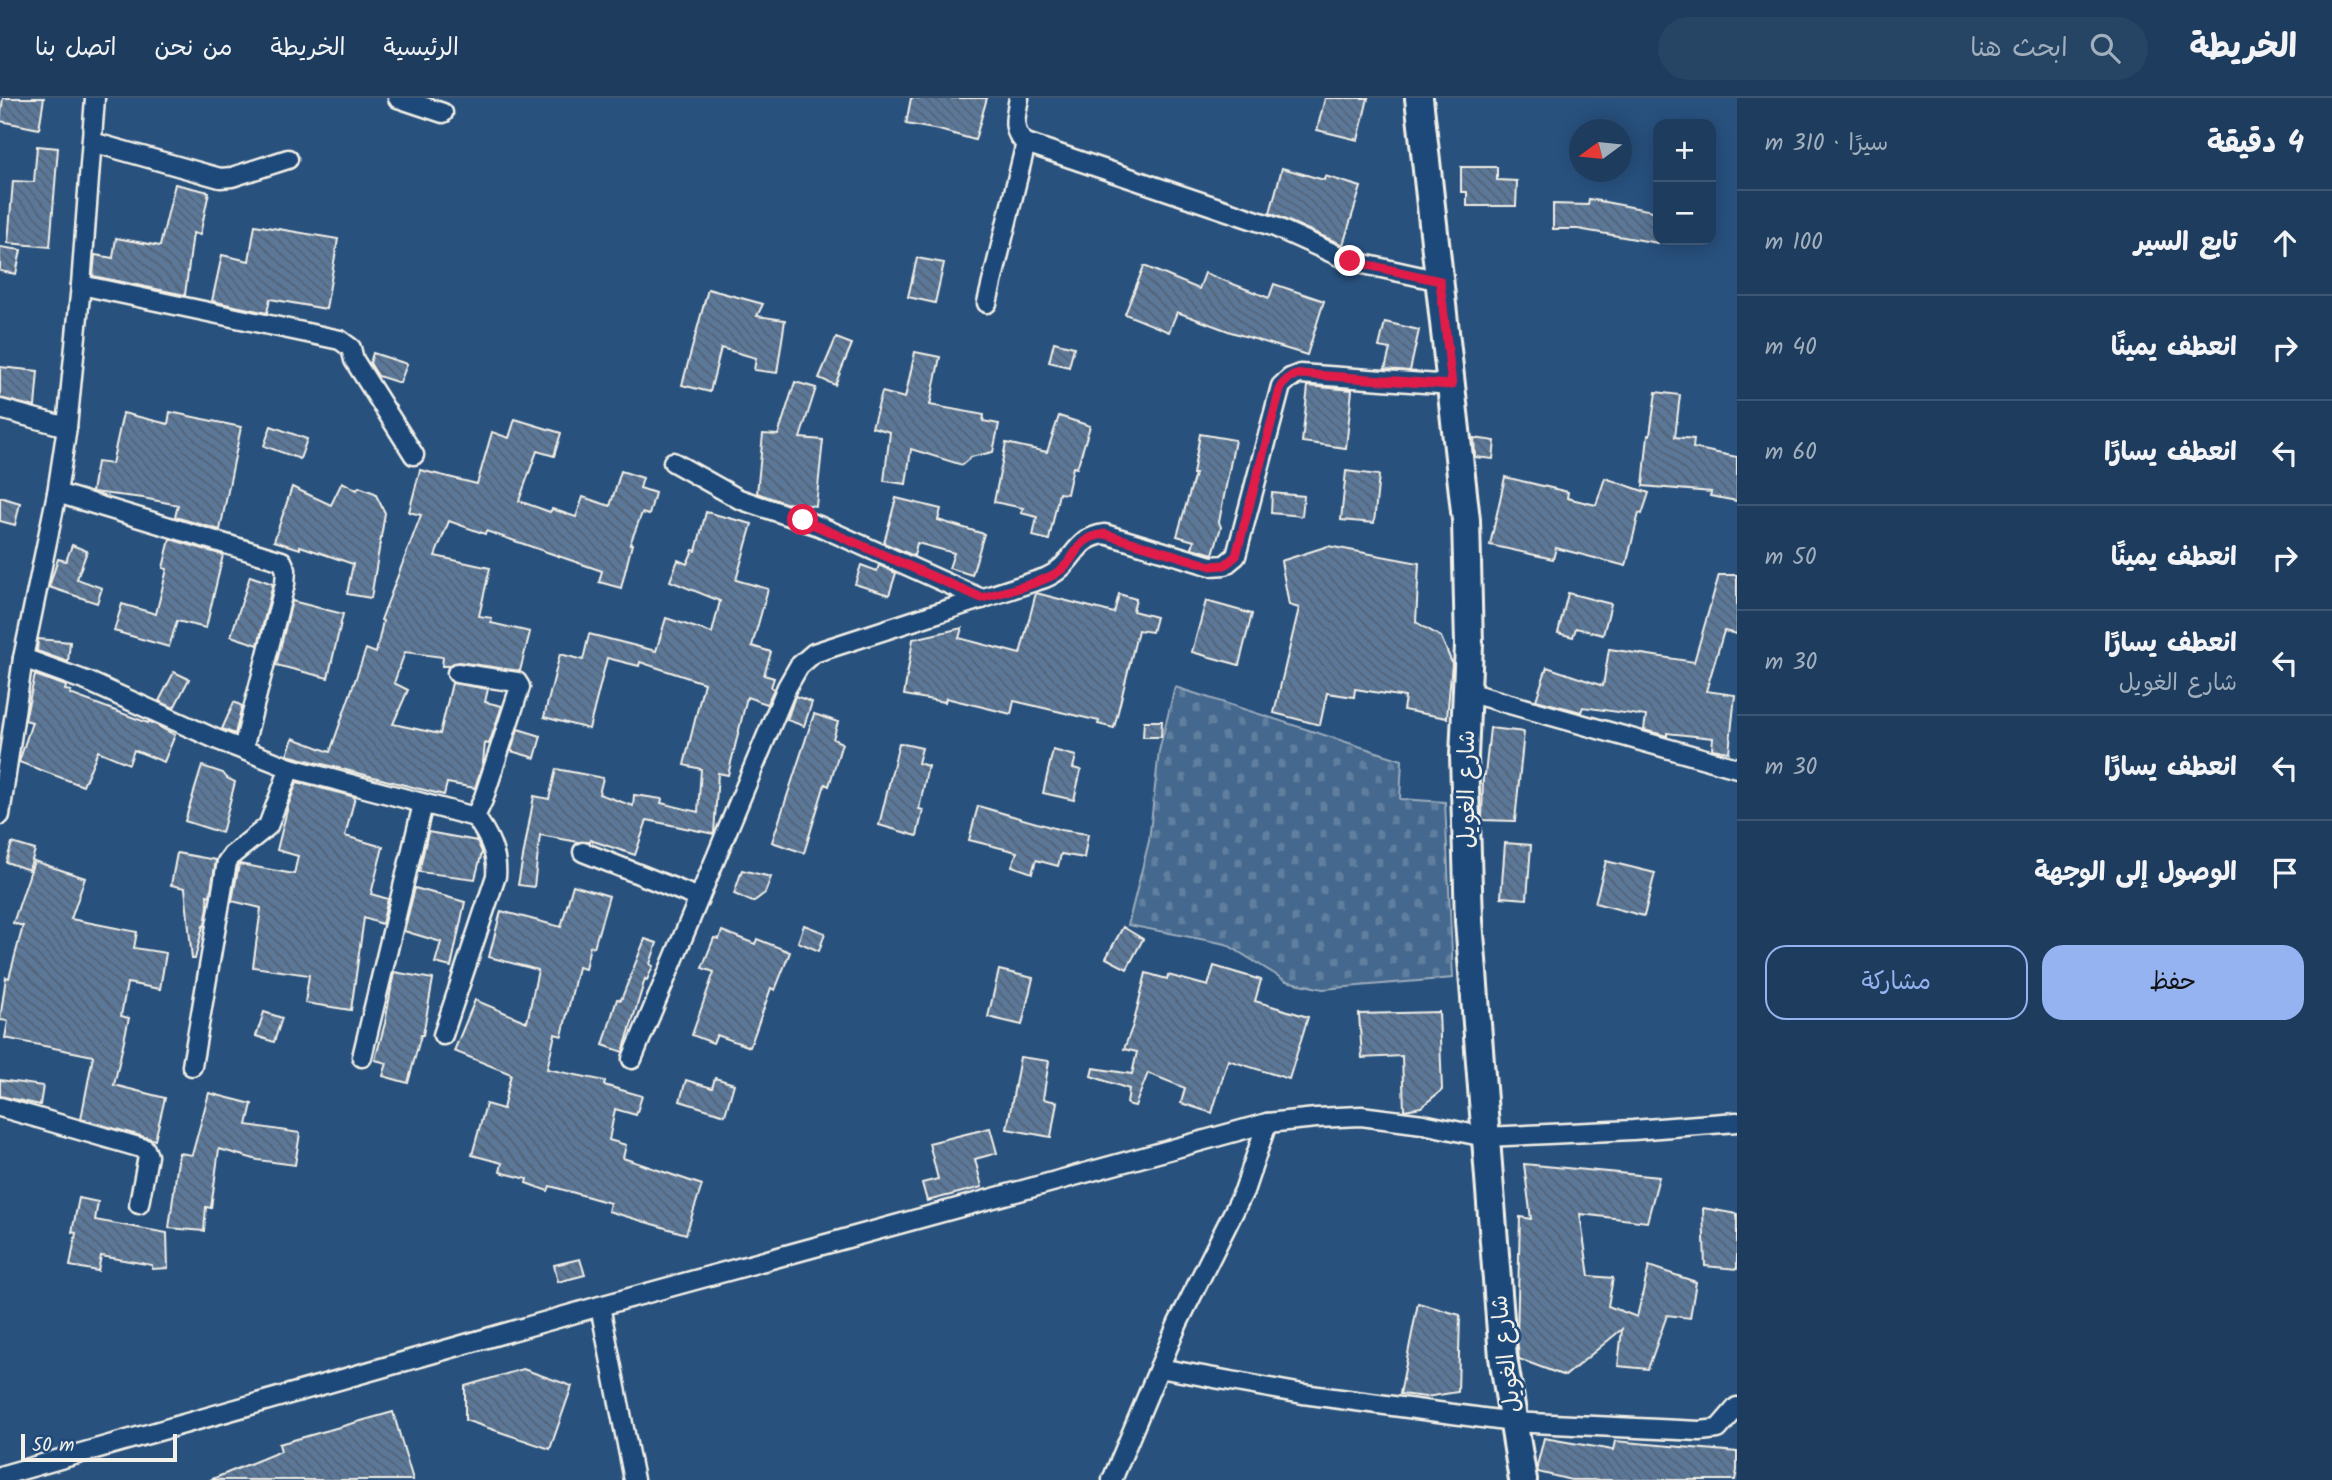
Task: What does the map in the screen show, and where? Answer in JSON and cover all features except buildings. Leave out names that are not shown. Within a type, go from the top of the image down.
[{"type":"street","points":[[0,815],[23,658],[57,493],[67,427],[95,98]]},
{"type":"street","points":[[398,98],[443,113]]},
{"type":"street","points":[[1018,98],[1014,126],[1018,138],[1026,143],[1275,227],[1350,261],[1440,281]]},
{"type":"street","name":"شارع الغويل","points":[[1419,98],[1466,520],[1469,645],[1464,756],[1469,921],[1503,1357],[1522,1480]]},
{"type":"street","points":[[92,142],[220,178],[232,177],[288,159]]},
{"type":"street","points":[[987,303],[1026,143]]},
{"type":"street","points":[[81,285],[340,340],[351,348],[354,360],[414,455]]},
{"type":"street","points":[[632,1059],[787,687],[799,666],[814,653],[1058,573],[1080,544],[1092,536],[1105,534],[1211,566],[1225,565],[1236,556],[1281,386],[1290,377],[1300,374],[1452,385]]},
{"type":"street","points":[[0,409],[67,427]]},
{"type":"street","points":[[673,462],[739,499],[819,526],[982,598]]},
{"type":"street","points":[[57,493],[282,561],[286,570],[285,583],[243,749]]},
{"type":"street","points":[[23,658],[89,682],[290,768],[475,817],[489,838],[497,865],[496,876],[443,1035]]},
{"type":"street","points":[[457,673],[517,682],[520,687],[475,817]]},
{"type":"street","points":[[1467,692],[1737,768]]},
{"type":"street","points":[[192,1066],[227,862],[268,826],[290,768]]},
{"type":"street","points":[[362,1057],[423,804]]},
{"type":"street","points":[[583,852],[699,898]]},
{"type":"street","points":[[0,1107],[145,1149],[148,1156],[139,1204]]},
{"type":"street","points":[[0,1476],[600,1306],[1268,1123],[1362,1116],[1423,1124],[1485,1137],[1737,1122]]},
{"type":"street","points":[[1112,1480],[1178,1324],[1244,1191],[1268,1123]]},
{"type":"street","points":[[600,1306],[634,1480]]},
{"type":"street","points":[[1159,1368],[1303,1394],[1513,1422],[1700,1432],[1718,1429],[1737,1408]]},
{"type":"green space","points":[[1175,687],[1402,760],[1400,799],[1445,802],[1453,978],[1323,989],[1286,981],[1226,944],[1128,925],[1149,841],[1159,751]]},
{"type":"route","points":[[803,520],[982,598],[1058,573],[1080,544],[1092,536],[1105,534],[1211,566],[1225,565],[1236,556],[1281,386],[1290,377],[1300,374],[1452,385],[1440,281],[1350,261]]}]
